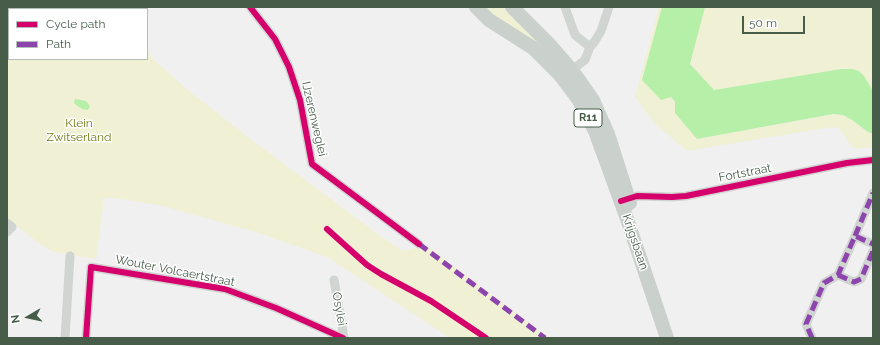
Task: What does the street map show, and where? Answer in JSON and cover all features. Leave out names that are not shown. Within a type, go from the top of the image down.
[{"type":"main road","name":"Krijgsbaan","points":[[476,7],[489,20],[533,48],[570,87],[587,114],[635,222],[674,338]]},
{"type":"main road","name":"Krijgsbaan","points":[[512,7],[537,31],[572,70],[593,100],[601,116],[614,152],[625,200],[667,338]]},
{"type":"street","name":"IJzerenweglei","points":[[250,7],[275,39],[289,67],[300,100],[312,164],[419,244]]},
{"type":"street","points":[[565,7],[575,35],[590,47]]},
{"type":"street","points":[[572,70],[585,60],[590,47],[595,42],[601,30],[609,7]]},
{"type":"street","name":"Fortstraat","points":[[625,200],[637,196],[686,196],[847,163],[873,160]]},
{"type":"street","points":[[812,338],[806,324],[824,283],[838,274],[873,193]]},
{"type":"street","points":[[7,223],[12,227],[7,232]]},
{"type":"street","points":[[855,236],[873,244]]},
{"type":"street","points":[[838,274],[854,282],[862,279],[873,251]]},
{"type":"street","points":[[65,338],[70,256]]},
{"type":"street","name":"Wouter Volcaertstraat","points":[[86,338],[91,267],[225,289],[276,308],[343,338]]},
{"type":"street","name":"Osylei","points":[[334,280],[343,338]]},
{"type":"green space","name":"Klein Zwitserland","points":[[7,7],[114,7],[8,8],[8,60],[148,60],[148,52],[154,60],[189,91],[379,235],[403,251],[426,245],[549,338],[450,338],[327,257],[259,233],[163,206],[115,198],[104,198],[96,259],[54,252],[44,247],[7,219]]},
{"type":"green space","points":[[479,7],[502,7],[518,22],[550,53],[593,114]]},
{"type":"green space","points":[[659,7],[662,7],[643,80],[671,97],[697,139],[833,114],[843,115],[873,134],[873,147],[856,149],[852,147],[839,128],[832,127],[687,151],[655,124],[635,97]]},
{"type":"green space","points":[[705,7],[873,7],[873,91],[864,76],[859,71],[853,69],[841,69],[714,90],[690,64]]},
{"type":"shaded area","points":[[662,7],[705,7],[690,64],[714,90],[841,69],[853,69],[859,71],[864,76],[873,91],[873,134],[843,115],[833,114],[697,139],[675,113],[675,102],[671,97],[661,100],[642,80]]},
{"type":"shaded area","points":[[75,99],[86,101],[90,106],[88,110],[82,109],[76,105],[74,103]]},
{"type":"marked path","points":[[855,236],[873,193]]},
{"type":"marked path","points":[[812,338],[806,324],[824,283],[838,275],[855,236],[873,244]]},
{"type":"marked path","points":[[419,244],[545,338]]},
{"type":"marked path","points":[[838,275],[854,282],[861,279],[873,251]]},
{"type":"cycle path","points":[[250,7],[275,39],[289,67],[300,100],[312,164],[419,244]]},
{"type":"cycle path","points":[[621,201],[637,196],[686,196],[847,163],[873,160]]},
{"type":"cycle path","points":[[327,229],[367,265],[431,301],[486,338]]},
{"type":"cycle path","points":[[86,338],[91,267],[225,289],[276,308],[343,338]]}]
